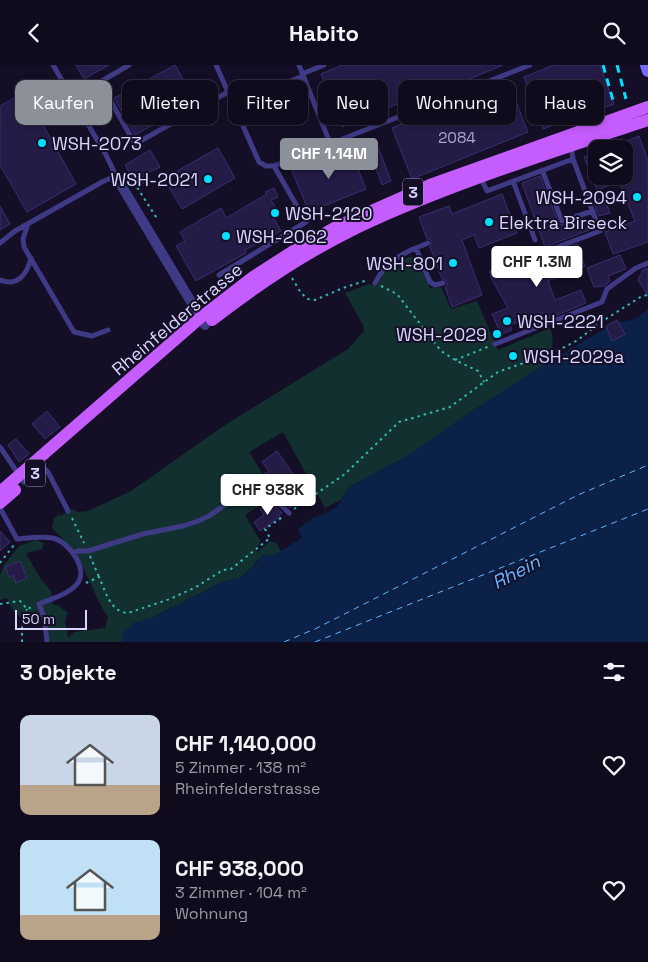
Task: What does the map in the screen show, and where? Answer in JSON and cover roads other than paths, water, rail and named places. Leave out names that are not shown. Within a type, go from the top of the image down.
[{"type":"main road","name":"Rheinfelderstrasse","points":[[0,492],[42,466],[202,322],[286,268],[355,229],[479,173],[648,107]]},
{"type":"main road","name":"Rheinfelderstrasse","points":[[0,503],[22,479],[253,277],[295,250],[338,226],[407,194],[479,173],[572,152],[648,120]]},
{"type":"street","points":[[646,65],[648,71]]},
{"type":"street","points":[[118,180],[202,322]]},
{"type":"lane","points":[[53,65],[106,155],[118,180]]},
{"type":"lane","points":[[129,65],[100,82],[135,144],[228,92],[216,65]]},
{"type":"lane","points":[[299,65],[330,143]]},
{"type":"lane","points":[[291,80],[324,65]]},
{"type":"lane","points":[[242,125],[259,162],[266,166],[274,166],[530,65]]},
{"type":"lane","points":[[479,173],[487,191],[542,170],[572,152],[600,231],[492,272]]},
{"type":"lane","points":[[219,275],[306,222],[274,166]]},
{"type":"lane","points":[[542,170],[562,221],[593,211]]},
{"type":"lane","points":[[0,243],[14,231],[102,182],[111,178],[118,180]]},
{"type":"lane","points":[[513,181],[534,240]]},
{"type":"lane","points":[[28,224],[22,239],[24,247],[74,332],[92,336],[108,330]]},
{"type":"lane","points":[[375,283],[387,263],[428,243]]},
{"type":"lane","points":[[416,248],[430,281],[435,285],[443,283]]},
{"type":"lane","points":[[0,280],[13,281],[20,278],[26,273],[31,258]]},
{"type":"lane","points":[[495,344],[602,302],[607,289],[636,268],[648,263]]},
{"type":"lane","points":[[0,447],[22,479]]},
{"type":"lane","points":[[42,466],[48,472],[68,511]]},
{"type":"lane","points":[[73,553],[88,551],[142,534],[198,521],[210,516],[255,484],[260,485],[289,513]]},
{"type":"lane","points":[[0,508],[17,539],[42,537],[54,539],[64,544],[73,553],[80,569],[81,577],[72,589],[39,604],[44,617],[47,642]]},
{"type":"water","name":"Rhein","points":[[648,308],[648,642],[122,642],[123,633],[134,623],[152,618],[172,607],[179,606],[187,599],[219,583],[239,578],[253,567],[263,554],[273,556],[302,538],[298,529],[312,518],[337,507],[347,490],[353,485],[412,453],[466,415],[550,361],[616,322],[638,317]]},
{"type":"railway","points":[[603,65],[614,104]]},
{"type":"railway","points":[[617,65],[626,99]]},
{"type":"place","name":"WSH-2073","points":[[42,143]]},
{"type":"place","name":"WSH-2021","points":[[208,179]]},
{"type":"place","name":"WSH-2094","points":[[637,197]]},
{"type":"place","name":"WSH-2120","points":[[275,213]]},
{"type":"place","name":"Elektra Birseck","points":[[489,222]]},
{"type":"place","name":"WSH-2062","points":[[226,236]]},
{"type":"place","name":"WSH-801","points":[[453,263]]},
{"type":"place","name":"WSH-2221","points":[[507,321]]},
{"type":"place","name":"WSH-2029","points":[[497,334]]},
{"type":"place","name":"WSH-2029a","points":[[513,356]]}]
